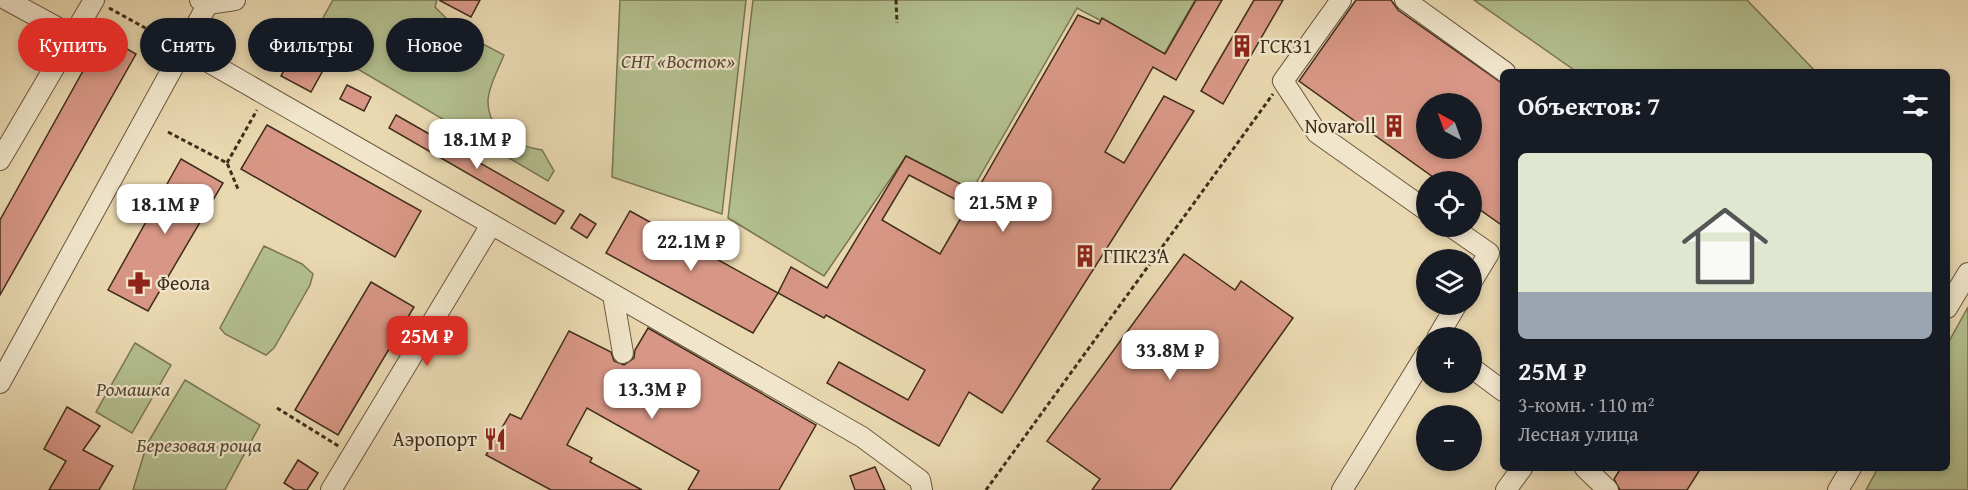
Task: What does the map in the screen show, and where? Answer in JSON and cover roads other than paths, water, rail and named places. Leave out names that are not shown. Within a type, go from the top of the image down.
[{"type":"street","points":[[7,0],[40,18]]},
{"type":"street","points":[[84,18],[94,0]]},
{"type":"street","points":[[194,18],[206,1],[235,0]]},
{"type":"street","points":[[1341,0],[1283,81],[1317,133],[1416,203]]},
{"type":"street","points":[[1405,0],[1501,69]]},
{"type":"street","points":[[0,160],[52,72]]},
{"type":"street","points":[[0,383],[161,72]]},
{"type":"street","points":[[225,72],[862,437],[920,480],[922,490]]},
{"type":"street","points":[[331,490],[490,225]]},
{"type":"street","points":[[1467,237],[1496,255],[1482,270]]},
{"type":"street","points":[[1950,303],[1968,273]]},
{"type":"street","points":[[614,294],[622,353]]},
{"type":"street","points":[[1342,490],[1416,370]]},
{"type":"street","points":[[1482,375],[1500,389]]},
{"type":"street","points":[[1506,490],[1520,471]]},
{"type":"street","points":[[1589,471],[1608,490]]},
{"type":"street","points":[[1838,490],[1849,471]]},
{"type":"place","name":"ГСК31","points":[[1242,46]]},
{"type":"place","name":"Novaroll","points":[[1394,126]]},
{"type":"place","name":"ГПК23А","points":[[1085,256]]},
{"type":"place","name":"Феола","points":[[139,283]]},
{"type":"place","name":"Аэропорт","points":[[495,439]]},
{"type":"park label","name":"СНТ «Восток»","points":[[678,61]]},
{"type":"park label","name":"Ромашка","points":[[133,389]]},
{"type":"park label","name":"Березовая роща","points":[[199,445]]}]
